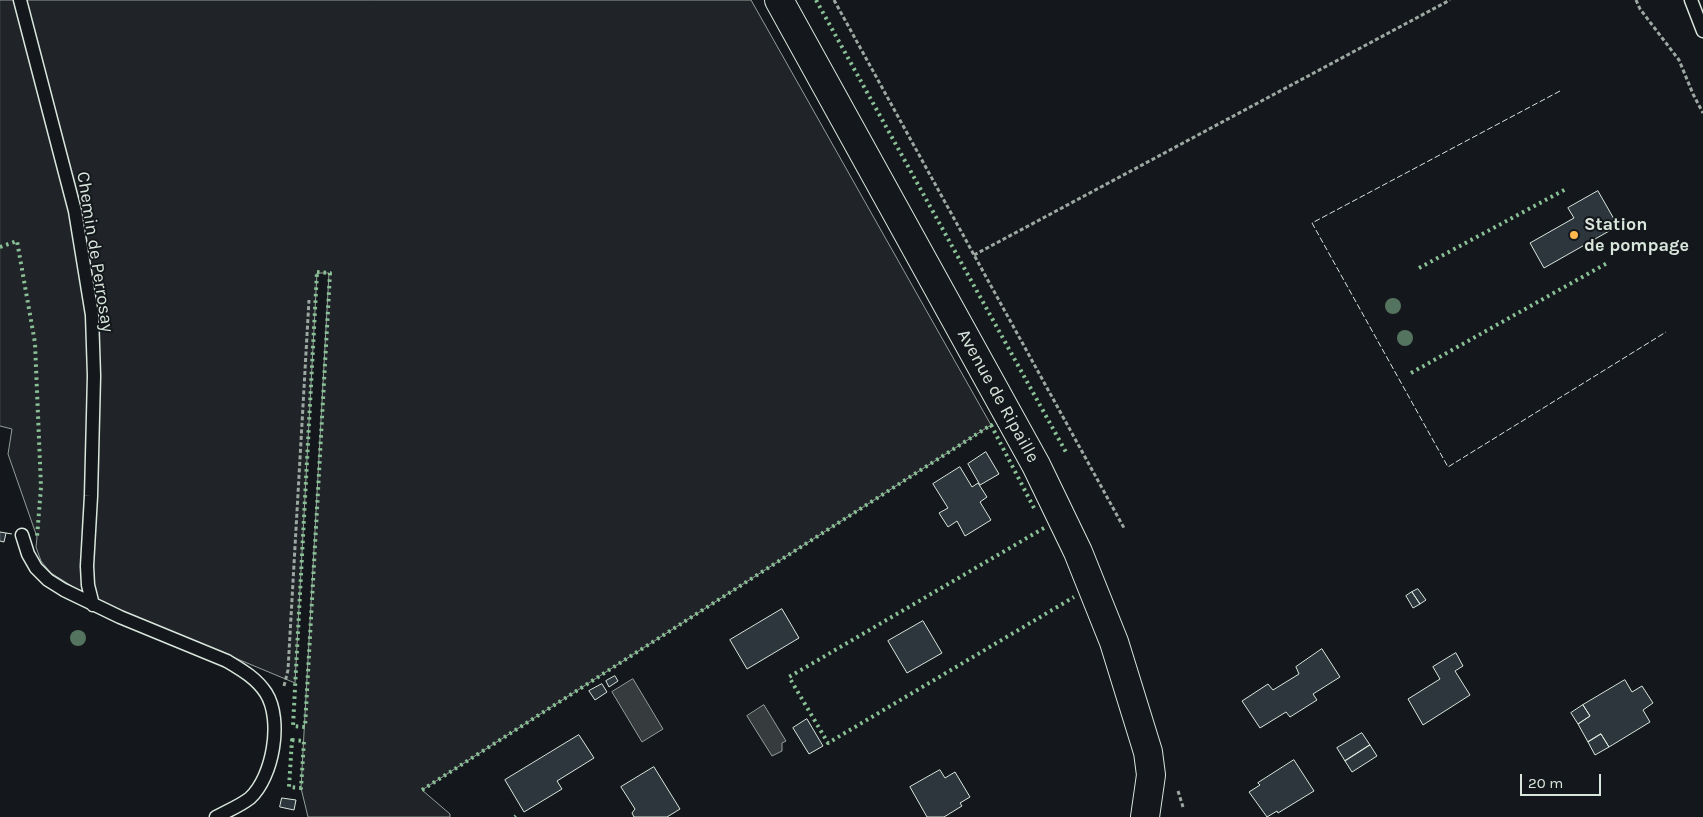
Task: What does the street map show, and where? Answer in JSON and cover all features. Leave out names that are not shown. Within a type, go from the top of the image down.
[{"type":"street","name":"Avenue de Ripaille","points":[[778,0],[1036,465],[1078,552],[1114,642],[1130,688],[1148,752],[1151,775],[1145,817]]},
{"type":"lane","name":"Chemin de Perrosay","points":[[20,0],[75,211],[92,315],[94,376],[87,566],[88,585],[93,605]]},
{"type":"lane","points":[[1691,0],[1703,31]]},
{"type":"lane","points":[[22,535],[28,554],[36,568],[48,580],[93,605],[227,662],[244,671],[258,682],[267,694],[273,709],[275,724],[274,740],[265,775],[259,788],[243,802],[216,817]]},
{"type":"path","points":[[834,0],[1124,528]]},
{"type":"path","points":[[974,255],[1450,0]]},
{"type":"path","points":[[1636,0],[1640,9],[1679,60],[1692,94],[1703,113]]},
{"type":"path","points":[[273,709],[287,680],[288,670],[309,300]]},
{"type":"shaded area","points":[[0,0],[751,0],[991,425],[422,790],[450,814],[450,817],[308,817],[301,788],[329,273],[317,273],[295,683],[113,607],[75,588],[51,573],[41,561],[36,547],[37,537],[8,454],[12,429],[0,426]]},
{"type":"shaded area","points":[[633,679],[663,729],[642,742],[612,692]]},
{"type":"shaded area","points":[[764,705],[786,741],[782,743],[782,751],[772,756],[747,716]]},
{"type":"building","name":"Station de pompage","points":[[1598,191],[1618,226],[1544,268],[1530,243],[1574,218],[1568,208]]},
{"type":"building","points":[[986,452],[999,474],[980,485],[968,464]]},
{"type":"building","points":[[960,467],[972,487],[978,483],[987,497],[980,502],[991,520],[965,536],[957,521],[948,527],[939,513],[948,508],[933,484]]},
{"type":"building","points":[[0,532],[6,533],[4,542],[0,541]]},
{"type":"building","points":[[1418,589],[1426,600],[1420,604],[1412,592]]},
{"type":"building","points":[[1412,592],[1420,604],[1413,608],[1406,596]]},
{"type":"building","points":[[782,609],[799,638],[747,669],[730,640]]},
{"type":"building","points":[[923,621],[942,653],[907,673],[888,641]]},
{"type":"building","points":[[1322,649],[1340,677],[1313,694],[1317,700],[1290,717],[1286,712],[1260,728],[1242,701],[1268,684],[1273,690],[1299,674],[1296,667]]},
{"type":"building","points":[[1456,653],[1463,666],[1455,671],[1470,695],[1423,725],[1408,699],[1440,679],[1433,667]]},
{"type":"building","points":[[615,676],[618,681],[609,687],[606,681]]},
{"type":"building","points":[[1625,680],[1632,692],[1642,686],[1653,703],[1643,710],[1650,722],[1609,747],[1601,734],[1588,742],[1578,724],[1590,716],[1583,705]]},
{"type":"building","points":[[602,684],[607,692],[595,700],[589,691]]},
{"type":"building","points":[[1583,705],[1590,716],[1578,724],[1571,713]]},
{"type":"building","points":[[807,719],[823,746],[809,754],[793,728]]},
{"type":"building","points":[[1362,733],[1370,745],[1345,761],[1337,748]]},
{"type":"building","points":[[1601,734],[1609,747],[1595,755],[1588,742]]},
{"type":"building","points":[[579,735],[594,758],[557,781],[562,789],[524,812],[505,780]]},
{"type":"building","points":[[1370,745],[1377,756],[1352,772],[1345,761]]},
{"type":"building","points":[[1294,760],[1314,791],[1278,813],[1277,811],[1267,817],[1249,792],[1260,785],[1258,783]]},
{"type":"building","points":[[654,767],[680,809],[667,817],[634,817],[632,813],[635,809],[621,787]]},
{"type":"building","points":[[940,770],[945,778],[955,772],[970,797],[960,803],[962,806],[944,817],[927,817],[910,787]]},
{"type":"building","points":[[282,798],[296,800],[294,810],[280,807]]},
{"type":"hedge","points":[[816,0],[1067,454]]},
{"type":"hedge","points":[[1419,268],[1566,189]]},
{"type":"hedge","points":[[0,247],[17,241],[35,343],[41,487],[37,537]]},
{"type":"hedge","points":[[1411,373],[1609,262]]},
{"type":"hedge","points":[[317,272],[330,273],[305,727],[293,726],[317,272]]},
{"type":"hedge","points":[[422,790],[991,425],[1035,510]]},
{"type":"hedge","points":[[1044,528],[789,677],[828,743],[1074,597]]},
{"type":"hedge","points":[[292,740],[304,741],[301,788],[289,787],[292,740]]},
{"type":"fence","points":[[1560,91],[1312,223],[1448,467],[1666,332]]},
{"type":"fence","points":[[6,533],[12,534]]},
{"type":"place","name":"Station de pompage","points":[[1574,235]]}]
